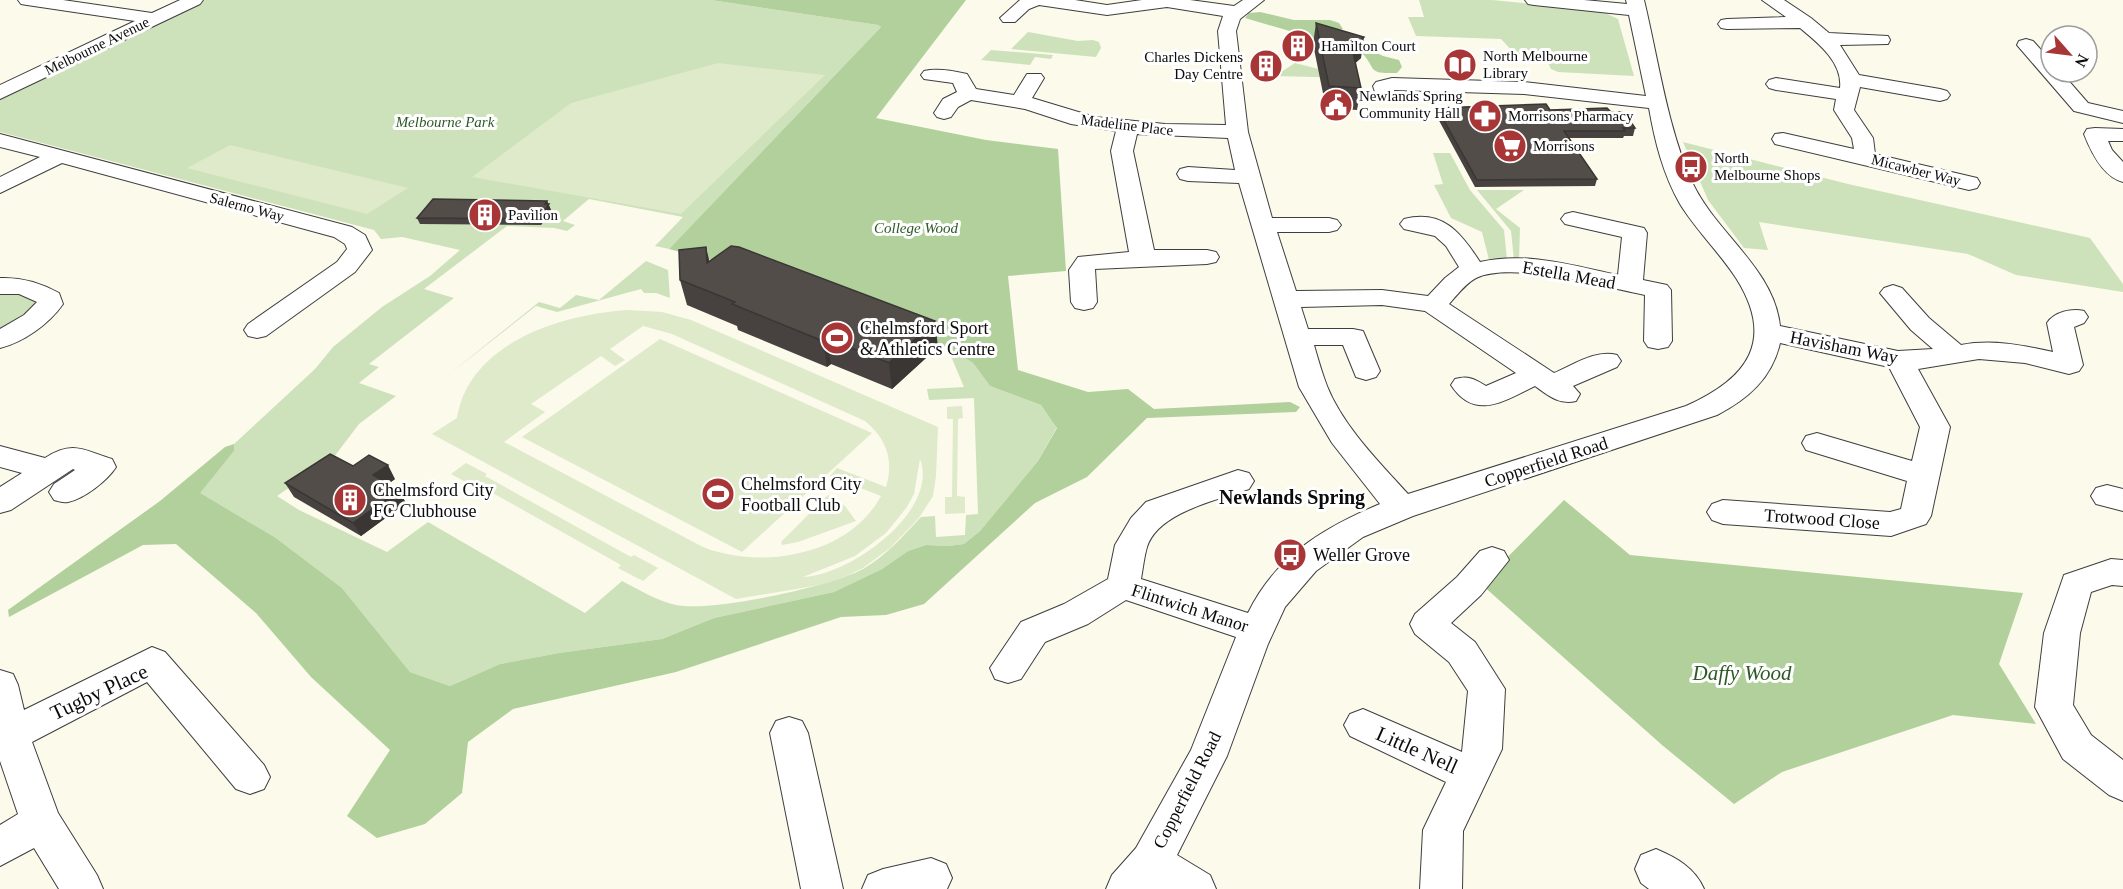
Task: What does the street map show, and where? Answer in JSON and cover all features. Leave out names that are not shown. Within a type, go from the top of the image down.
[{"type":"street","points":[[27,0],[155,19]]},
{"type":"street","name":"Melbourne Avenue","points":[[0,93],[194,0]]},
{"type":"street","points":[[1009,18],[1023,4],[1038,0],[1105,18],[1167,2],[1246,6]]},
{"type":"street","points":[[1534,0],[1636,5]]},
{"type":"street","name":"Micawber Way","points":[[1771,0],[1805,22],[1824,39],[1844,65],[1849,87],[1844,110],[1864,140],[1866,149],[1863,157]]},
{"type":"street","name":"Copperfield Road","points":[[1139,875],[1208,756],[1257,630],[1272,599],[1304,562],[1352,529],[1402,508],[1672,422],[1718,404],[1734,395],[1751,380],[1765,350],[1768,332],[1765,310],[1752,284],[1695,208],[1681,183],[1665,140],[1636,5]]},
{"type":"street","points":[[1246,6],[1230,21],[1227,31],[1237,132],[1248,177],[1313,387],[1326,414],[1362,464],[1402,508]]},
{"type":"street","points":[[1727,24],[1805,22]]},
{"type":"street","points":[[1824,39],[1881,40]]},
{"type":"street","points":[[2026,45],[2081,107],[2123,117]]},
{"type":"street","points":[[932,75],[960,78],[968,94],[950,103],[944,113]]},
{"type":"street","points":[[1020,101],[1034,78]]},
{"type":"street","points":[[1385,97],[1383,86],[1392,84],[1524,88],[1658,103]]},
{"type":"street","points":[[1776,84],[1849,87],[1940,95]]},
{"type":"street","name":"Madeline Place","points":[[968,94],[1020,101],[1078,120],[1128,127],[1237,132]]},
{"type":"street","points":[[1128,127],[1122,151],[1143,258]]},
{"type":"street","points":[[2123,135],[2095,134],[2102,152],[2123,176]]},
{"type":"street","name":"Micawber Way","points":[[1783,139],[1969,183]]},
{"type":"street","name":"Salerno Way","points":[[0,141],[343,232],[357,240],[360,250],[346,267],[257,330]]},
{"type":"street","points":[[0,186],[58,157]]},
{"type":"street","points":[[1188,174],[1248,177]]},
{"type":"street","name":"Estella Mead","points":[[1573,219],[1635,233],[1630,285]]},
{"type":"street","points":[[1412,224],[1434,225],[1447,231],[1473,270]]},
{"type":"street","points":[[1263,225],[1329,225]]},
{"type":"street","points":[[1084,302],[1082,270],[1087,262],[1207,257]]},
{"type":"street","name":"Estella Mead","points":[[1434,305],[1454,283],[1473,270],[1500,265],[1524,265],[1658,290],[1658,341]]},
{"type":"street","points":[[0,286],[17,286],[44,295],[50,299],[50,304],[33,321],[0,340]]},
{"type":"street","points":[[1893,293],[1920,324],[1955,354]]},
{"type":"street","points":[[1286,299],[1406,299],[1434,305],[1552,384]]},
{"type":"street","name":"Havisham Way","points":[[1768,332],[1898,360],[1921,360],[1979,350],[2025,354],[2069,365],[2060,323],[2075,317]]},
{"type":"street","points":[[1298,337],[1353,337],[1366,371]]},
{"type":"street","name":"Trotwood Close","points":[[1722,512],[1891,524],[1915,516],[1935,427],[1911,379],[1898,360]]},
{"type":"street","points":[[1466,385],[1484,398],[1552,384],[1607,361]]},
{"type":"street","points":[[1817,443],[1923,476]]},
{"type":"street","points":[[0,456],[56,481],[0,502]]},
{"type":"street","name":"Flintwich Manor","points":[[1008,668],[1034,633],[1076,614],[1123,586],[1131,545],[1142,526],[1157,510],[1238,481]]},
{"type":"street","name":"Little Nell","points":[[1441,889],[1443,830],[1484,749],[1488,689],[1461,652],[1427,624],[1469,586],[1492,560]]},
{"type":"street","points":[[2123,573],[2111,572],[2076,584],[2062,633],[2054,707],[2078,747],[2123,783]]},
{"type":"street","name":"Flintwich Manor","points":[[1123,586],[1257,630]]},
{"type":"street","name":"Tugby Place","points":[[10,735],[152,662],[250,777]]},
{"type":"street","points":[[0,684],[10,735],[41,822],[82,889]]},
{"type":"street","name":"Little Nell","points":[[1363,725],[1471,775]]},
{"type":"street","points":[[789,733],[822,889]]},
{"type":"street","points":[[0,847],[41,822]]},
{"type":"street","points":[[1139,875],[1195,889]]},
{"type":"street","points":[[883,889],[931,878]]},
{"type":"green space","name":"Melbourne Park","points":[[205,0],[711,0],[881,27],[669,249],[655,246],[683,217],[589,199],[563,221],[575,225],[567,231],[554,228],[507,226],[424,289],[454,298],[369,364],[379,367],[359,383],[396,396],[359,424],[334,457],[277,496],[299,510],[387,552],[428,522],[585,613],[622,581],[655,598],[676,605],[716,605],[799,590],[847,576],[879,558],[921,517],[935,516],[936,537],[965,535],[966,515],[978,514],[974,398],[929,400],[927,389],[964,387],[947,347],[973,363],[990,386],[1041,405],[1057,427],[1038,461],[980,531],[964,544],[926,545],[908,551],[882,569],[834,592],[714,618],[662,639],[559,653],[500,664],[450,686],[410,672],[342,588],[276,538],[199,493],[234,451],[234,444],[315,369],[333,347],[382,307],[430,276],[460,250],[402,237],[381,239],[374,230],[0,132],[0,98]]},
{"type":"green space","name":"College Wood","points":[[711,0],[966,0],[876,118],[986,140],[1058,149],[1066,271],[1008,276],[1018,370],[1088,392],[1128,389],[1154,409],[1290,402],[1300,407],[1296,412],[1147,418],[1087,477],[1035,503],[924,604],[886,615],[841,617],[676,672],[513,709],[468,742],[462,793],[425,824],[377,838],[347,816],[390,750],[311,677],[256,613],[176,544],[143,545],[9,617],[8,610],[160,501],[225,447],[234,444],[234,451],[200,493],[276,538],[342,588],[410,672],[450,686],[500,664],[559,653],[662,639],[714,618],[834,592],[882,569],[908,551],[926,545],[964,544],[980,531],[1038,461],[1057,428],[1041,405],[990,386],[973,363],[947,347],[743,268],[669,249],[881,27]]},
{"type":"green space","points":[[1419,0],[1492,0],[1599,10],[1618,19],[1634,76],[1558,72],[1551,69],[1547,61],[1540,59],[1538,55],[1515,54],[1501,39],[1416,36],[1408,17],[1424,17]]},
{"type":"green space","points":[[1260,12],[1294,20],[1330,20],[1339,23],[1343,29],[1334,32],[1383,56],[1399,60],[1402,67],[1397,73],[1380,73],[1373,69],[1361,52],[1245,18],[1249,13]]},
{"type":"green space","points":[[1028,32],[1078,41],[1093,40],[1099,42],[1101,48],[1096,57],[1011,49]]},
{"type":"green space","points":[[991,50],[1053,55],[1051,59],[1035,57],[1030,65],[981,60]]},
{"type":"green space","points":[[718,63],[825,75],[681,214],[472,177],[571,103]]},
{"type":"green space","points":[[1295,63],[1354,78],[1275,76]]},
{"type":"green space","points":[[1683,142],[1848,184],[2090,238],[2123,284],[2123,292],[2016,275],[1968,254],[1759,222],[1768,250],[1744,248],[1708,200]]},
{"type":"green space","points":[[230,145],[408,188],[367,214],[187,168]]},
{"type":"green space","points":[[1433,153],[1450,153],[1470,190],[1504,230],[1507,260],[1489,260],[1482,232],[1451,218],[1434,185],[1443,184]]},
{"type":"green space","points":[[1477,190],[1524,190],[1496,209],[1520,228],[1519,260],[1514,260],[1511,231]]},
{"type":"green space","points":[[646,261],[668,270],[670,298],[656,293],[644,293],[641,289],[557,312],[536,306],[447,376],[539,302],[560,308],[576,295],[599,300]]},
{"type":"green space","points":[[0,290],[10,290],[41,302],[0,336]]},
{"type":"green space","points":[[628,310],[662,312],[691,320],[938,427],[933,496],[919,518],[890,548],[863,568],[820,585],[736,599],[432,434],[457,418],[465,392],[480,370],[499,351],[548,326],[602,313]],"holes":[[[643,326],[672,334],[865,421],[879,435],[887,451],[889,468],[886,487],[837,468],[830,476],[881,496],[867,516],[848,533],[826,545],[802,553],[776,557],[726,554],[703,547],[504,442],[545,412],[531,404],[601,356],[615,366],[625,360],[610,349]],[[920,459],[923,479],[917,499],[904,519],[866,553],[822,574],[803,577],[855,556],[886,533],[907,507],[914,494]]]},
{"type":"green space","name":"Chelmsford City Football Club","points":[[660,339],[872,433],[742,552],[522,437]]},
{"type":"green space","points":[[962,406],[963,418],[958,419],[957,496],[965,497],[965,513],[945,514],[945,497],[952,497],[953,419],[947,419],[947,407]]},
{"type":"green space","points":[[466,463],[487,474],[485,476],[631,557],[634,555],[658,568],[643,581],[618,568],[621,565],[475,483],[471,485],[451,474]]},
{"type":"green space","points":[[828,495],[845,506],[856,521],[798,542],[782,545],[781,542]]},
{"type":"green space","name":"Daffy Wood","points":[[1564,500],[1630,555],[2023,593],[1999,664],[2036,724],[1953,715],[1782,772],[1734,804],[1662,745],[1481,584]]},
{"type":"building","points":[[1316,23],[1364,37],[1352,48],[1361,88],[1329,86]]},
{"type":"building","name":"Morrisons","points":[[1546,104],[1550,110],[1607,108],[1611,112],[1624,112],[1635,128],[1623,128],[1625,131],[1564,131],[1597,179],[1477,180],[1437,108]]},
{"type":"building","name":"Pavilion","points":[[433,199],[547,201],[545,204],[549,204],[539,219],[417,218]]},
{"type":"building","points":[[731,246],[739,247],[935,321],[889,363],[826,338],[823,341],[680,280],[679,250],[706,247],[707,263]]},
{"type":"building","name":"Chelmsford City FC Clubhouse","points":[[330,454],[353,466],[369,455],[388,465],[373,475],[399,490],[353,523],[285,483]]},
{"type":"place","name":"Hamilton Court","points":[[1298,46]]},
{"type":"place","name":"North Melbourne Library","points":[[1460,65]]},
{"type":"place","name":"Charles Dickens Day Centre","points":[[1266,66]]},
{"type":"place","name":"Newlands Spring Community Hall","points":[[1336,105]]},
{"type":"place","name":"Morrisons Pharmacy","points":[[1485,116]]},
{"type":"place","name":"Morrisons","points":[[1510,146]]},
{"type":"place","name":"North Melbourne Shops","points":[[1691,167]]},
{"type":"place","name":"Pavilion","points":[[485,215]]},
{"type":"place","name":"Chelmsford Sport & Athletics Centre","points":[[837,338]]},
{"type":"place","name":"Chelmsford City Football Club","points":[[718,494]]},
{"type":"place","name":"Chelmsford City FC Clubhouse","points":[[350,500]]},
{"type":"place","name":"Weller Grove","points":[[1290,555]]},
{"type":"district","name":"Newlands Spring","points":[[1292,497]]}]
